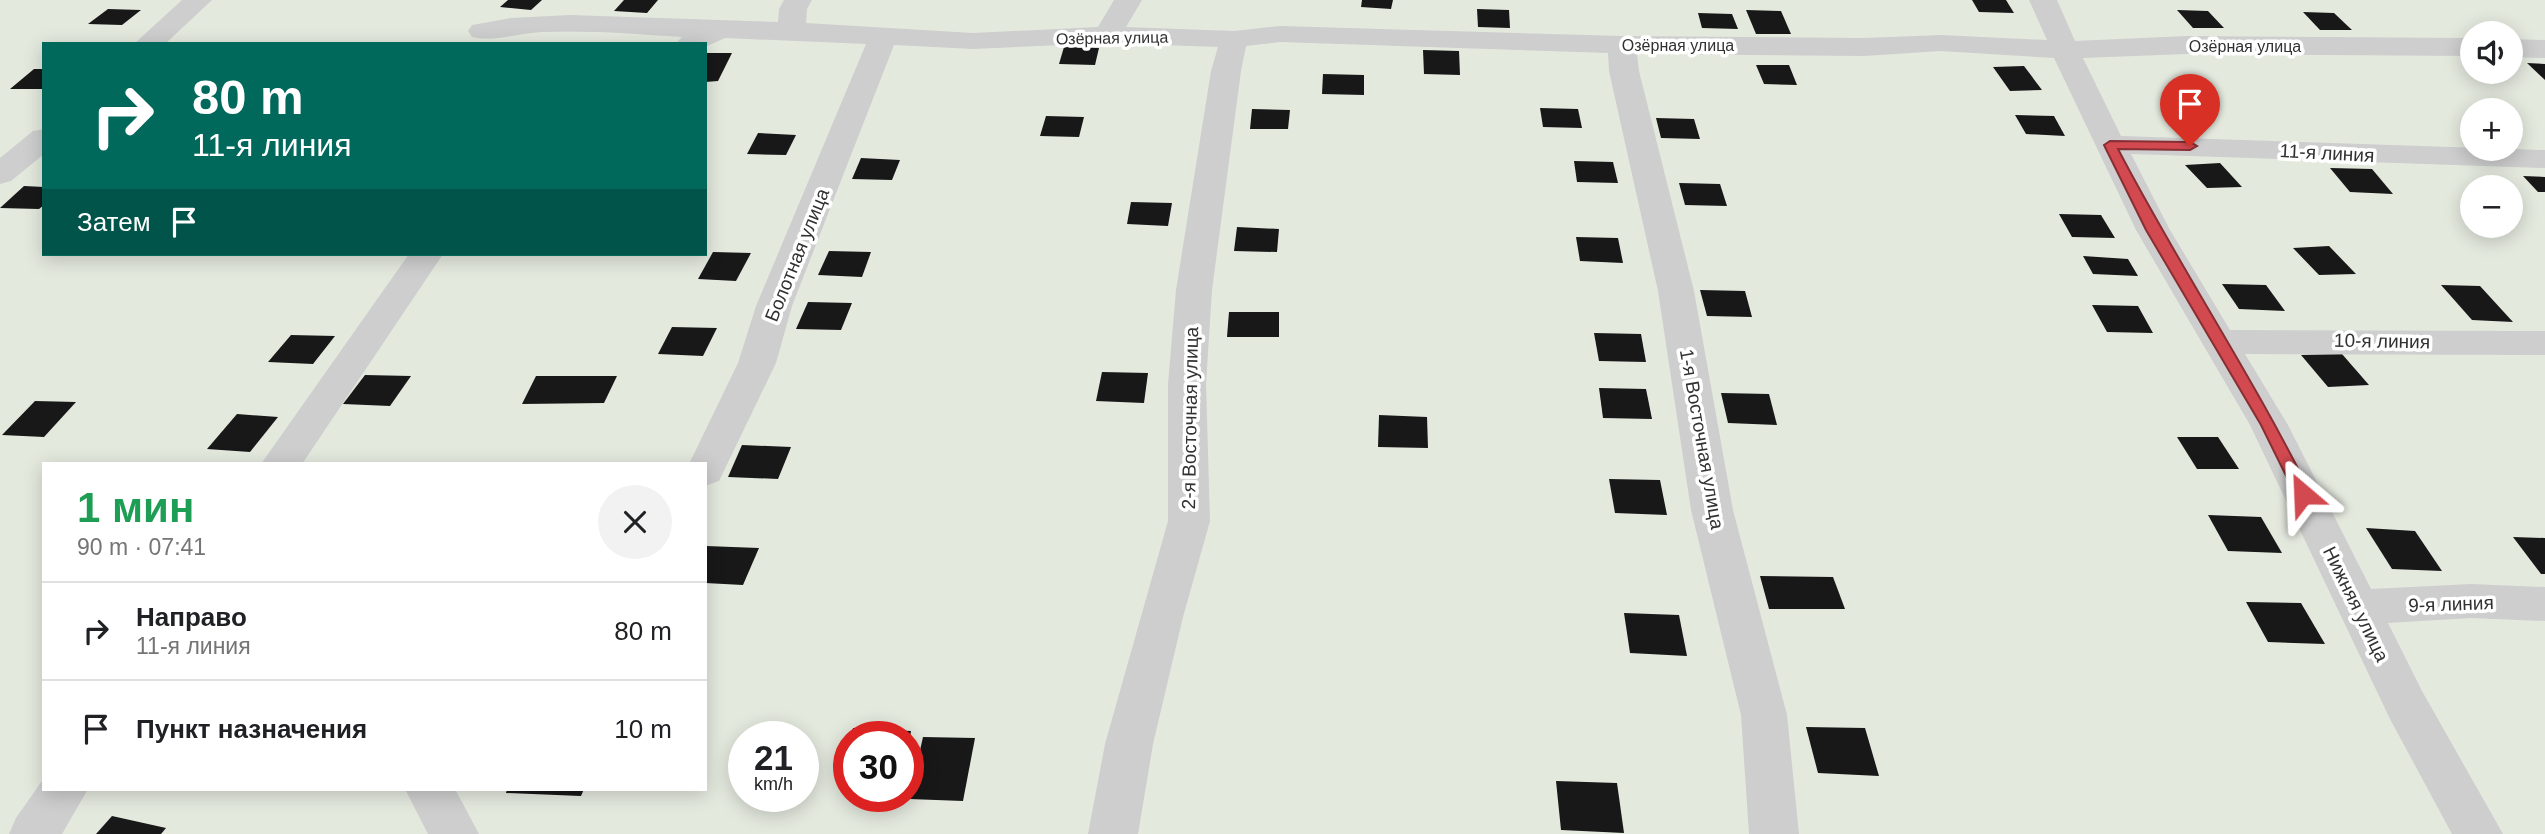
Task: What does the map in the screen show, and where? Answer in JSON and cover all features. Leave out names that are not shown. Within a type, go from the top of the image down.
[{"type":"street","points":[[150,42],[198,0]]},
{"type":"street","points":[[790,31],[793,9],[798,0]]},
{"type":"street","points":[[1107,35],[1128,0]]},
{"type":"street","name":"Нижняя улица","points":[[2043,0],[2064,50],[2153,230],[2269,425],[2406,705],[2478,834]]},
{"type":"street","name":"Озёрная улица","points":[[482,32],[530,24],[790,31],[973,41],[1107,35],[1234,39],[1280,34],[1622,45],[1864,47],[1941,43],[2064,50],[2186,45],[2460,47]]},
{"type":"street","points":[[694,42],[721,30]]},
{"type":"street","name":"Болотная улица","points":[[707,467],[757,363],[774,306],[843,141],[872,59],[884,37]]},
{"type":"street","name":"2-я Восточная улица","points":[[1113,834],[1129,744],[1189,521],[1187,384],[1194,290],[1226,71],[1234,39]]},
{"type":"street","name":"1-я Восточная улица","points":[[1622,45],[1624,71],[1676,291],[1712,510],[1737,617],[1765,715],[1774,834]]},
{"type":"street","points":[[2523,48],[2545,49]]},
{"type":"street","points":[[0,174],[42,140]]},
{"type":"street","name":"11-я линия","points":[[2110,145],[2545,159]]},
{"type":"street","points":[[282,462],[425,256]]},
{"type":"street","name":"10-я линия","points":[[2219,342],[2318,340],[2545,343]]},
{"type":"street","name":"9-я линия","points":[[2357,606],[2406,606],[2471,601],[2545,604]]},
{"type":"street","points":[[34,834],[63,791]]},
{"type":"street","points":[[430,791],[454,834]]},
{"type":"shaded area","points":[[0,0],[2545,0],[2545,834],[0,834]]},
{"type":"building","points":[[508,0],[542,0],[531,10],[500,7]]},
{"type":"building","points":[[624,0],[658,0],[647,13],[614,11]]},
{"type":"building","points":[[1362,0],[1393,0],[1391,9],[1361,7]]},
{"type":"building","points":[[1972,0],[2006,0],[2014,13],[1979,12]]},
{"type":"building","points":[[108,9],[141,10],[122,25],[88,24]]},
{"type":"building","points":[[1477,9],[1509,10],[1510,28],[1478,27]]},
{"type":"building","points":[[1746,10],[1781,11],[1791,34],[1756,34]]},
{"type":"building","points":[[2177,10],[2208,11],[2224,28],[2193,28]]},
{"type":"building","points":[[2303,12],[2334,13],[2352,30],[2320,30]]},
{"type":"building","points":[[1698,13],[1732,14],[1738,29],[1702,28]]},
{"type":"building","points":[[1064,47],[1099,48],[1095,65],[1059,64]]},
{"type":"building","points":[[1423,50],[1459,51],[1460,75],[1424,74]]},
{"type":"building","points":[[707,53],[732,53],[718,81],[707,82]]},
{"type":"building","points":[[2527,63],[2545,64],[2545,80]]},
{"type":"building","points":[[1756,65],[1789,65],[1797,85],[1764,84]]},
{"type":"building","points":[[2024,66],[2042,90],[2010,91],[1993,67]]},
{"type":"building","points":[[34,69],[42,69],[42,89],[10,89]]},
{"type":"building","points":[[1323,74],[1364,75],[1364,95],[1322,94]]},
{"type":"building","points":[[1540,108],[1578,109],[1582,128],[1543,127]]},
{"type":"building","points":[[1252,109],[1290,110],[1288,129],[1250,129]]},
{"type":"building","points":[[2015,115],[2054,116],[2065,136],[2026,134]]},
{"type":"building","points":[[1046,116],[1084,117],[1079,137],[1040,136]]},
{"type":"building","points":[[1656,118],[1694,119],[1700,139],[1661,138]]},
{"type":"building","points":[[758,133],[796,135],[786,155],[747,154]]},
{"type":"building","points":[[861,158],[900,160],[892,180],[852,179]]},
{"type":"building","points":[[1574,161],[1613,162],[1618,183],[1577,182]]},
{"type":"building","points":[[2220,163],[2242,187],[2207,188],[2185,165]]},
{"type":"building","points":[[2330,168],[2372,169],[2393,194],[2350,192]]},
{"type":"building","points":[[2523,176],[2545,177],[2545,192],[2538,192]]},
{"type":"building","points":[[1679,183],[1720,184],[1727,206],[1685,205]]},
{"type":"building","points":[[24,186],[42,187],[42,207],[39,209],[0,208]]},
{"type":"building","points":[[1131,202],[1172,203],[1168,226],[1127,224]]},
{"type":"building","points":[[2059,214],[2101,215],[2115,238],[2072,237]]},
{"type":"building","points":[[1237,227],[1279,229],[1277,252],[1234,251]]},
{"type":"building","points":[[1576,237],[1618,238],[1623,263],[1580,261]]},
{"type":"building","points":[[2329,246],[2356,274],[2319,275],[2293,248]]},
{"type":"building","points":[[829,251],[871,252],[862,277],[818,275]]},
{"type":"building","points":[[713,252],[751,253],[736,281],[698,279]]},
{"type":"building","points":[[2083,256],[2128,259],[2138,276],[2093,274]]},
{"type":"building","points":[[2222,284],[2266,285],[2285,311],[2239,309]]},
{"type":"building","points":[[2441,285],[2480,286],[2513,322],[2472,320]]},
{"type":"building","points":[[1700,290],[1745,291],[1752,317],[1707,316]]},
{"type":"building","points":[[808,302],[852,303],[841,330],[796,329]]},
{"type":"building","points":[[2092,305],[2138,306],[2153,333],[2107,332]]},
{"type":"building","points":[[1229,312],[1279,312],[1279,337],[1227,337]]},
{"type":"building","points":[[672,327],[717,328],[703,356],[658,354]]},
{"type":"building","points":[[1594,333],[1641,334],[1646,362],[1599,361]]},
{"type":"building","points":[[291,335],[335,336],[313,364],[268,362]]},
{"type":"building","points":[[2342,354],[2369,385],[2328,387],[2301,355]]},
{"type":"building","points":[[1102,372],[1148,373],[1144,403],[1096,401]]},
{"type":"building","points":[[365,375],[411,376],[390,406],[343,404]]},
{"type":"building","points":[[536,376],[617,376],[604,403],[522,404]]},
{"type":"building","points":[[1599,388],[1646,389],[1652,419],[1603,418]]},
{"type":"building","points":[[1721,393],[1769,394],[1777,425],[1728,423]]},
{"type":"building","points":[[35,401],[76,402],[44,437],[2,435]]},
{"type":"building","points":[[237,414],[278,417],[250,452],[207,449]]},
{"type":"building","points":[[1379,415],[1427,417],[1428,448],[1378,447]]},
{"type":"building","points":[[2177,437],[2218,437],[2239,469],[2197,469]]},
{"type":"building","points":[[742,445],[791,447],[778,479],[728,477]]},
{"type":"building","points":[[1609,479],[1660,480],[1667,515],[1615,513]]},
{"type":"building","points":[[2208,515],[2261,517],[2282,553],[2228,551]]},
{"type":"building","points":[[2366,528],[2415,531],[2442,571],[2392,569]]},
{"type":"building","points":[[2513,537],[2545,538],[2545,574],[2541,574]]},
{"type":"building","points":[[707,546],[759,548],[743,585],[707,583]]},
{"type":"building","points":[[1760,576],[1833,577],[1845,609],[1769,609]]},
{"type":"building","points":[[2246,602],[2301,603],[2325,644],[2268,642]]},
{"type":"building","points":[[1624,613],[1679,615],[1687,656],[1630,653]]},
{"type":"building","points":[[1806,727],[1865,728],[1879,776],[1818,773]]},
{"type":"building","points":[[924,737],[975,738],[963,801],[924,800]]},
{"type":"building","points":[[1556,781],[1617,783],[1624,833],[1561,830]]},
{"type":"building","points":[[506,791],[583,791],[581,796]]},
{"type":"building","points":[[112,816],[166,828],[161,834],[96,834]]},
{"type":"route","points":[[2190,146],[2110,145],[2153,230],[2269,425],[2303,494]]}]
